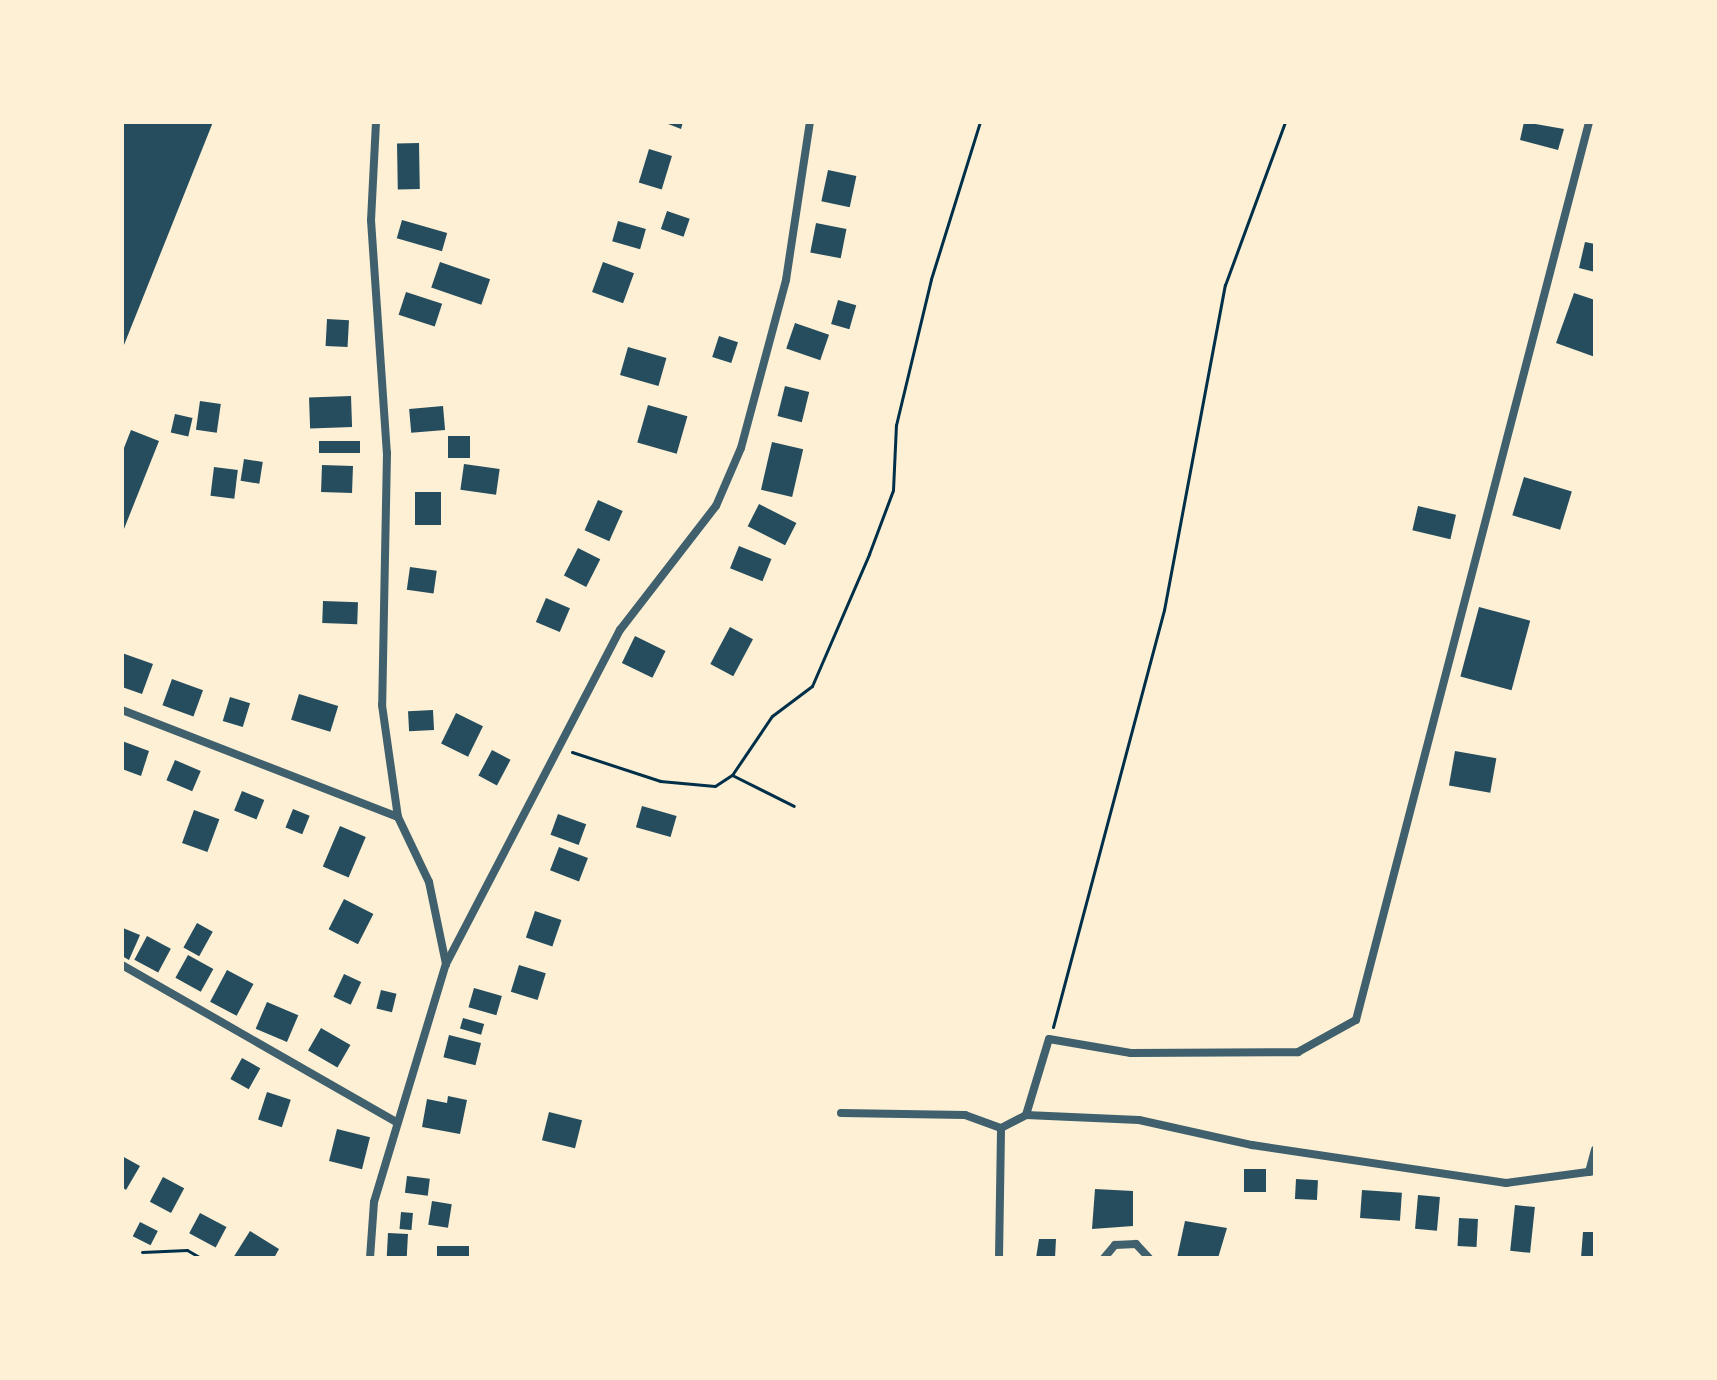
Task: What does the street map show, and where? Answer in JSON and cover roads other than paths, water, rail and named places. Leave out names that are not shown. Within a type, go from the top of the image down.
[{"type":"street","points":[[376,122],[371,220],[387,453],[382,705],[398,817],[429,882],[446,964]]},
{"type":"street","points":[[370,1258],[374,1202],[446,964],[620,630],[716,506],[741,448],[786,280],[810,122]]},
{"type":"street","points":[[1026,1115],[1049,1039],[1131,1053],[1298,1052],[1356,1020],[1589,122]]},
{"type":"street","points":[[122,710],[398,817]]},
{"type":"street","points":[[122,965],[396,1122]]},
{"type":"street","points":[[841,1113],[965,1115],[1001,1128],[1026,1115],[1139,1120],[1252,1145],[1506,1183],[1592,1171],[1595,1150]]},
{"type":"street","points":[[999,1258],[1001,1128]]},
{"type":"street","points":[[1104,1258],[1115,1245],[1136,1244],[1149,1258]]}]
